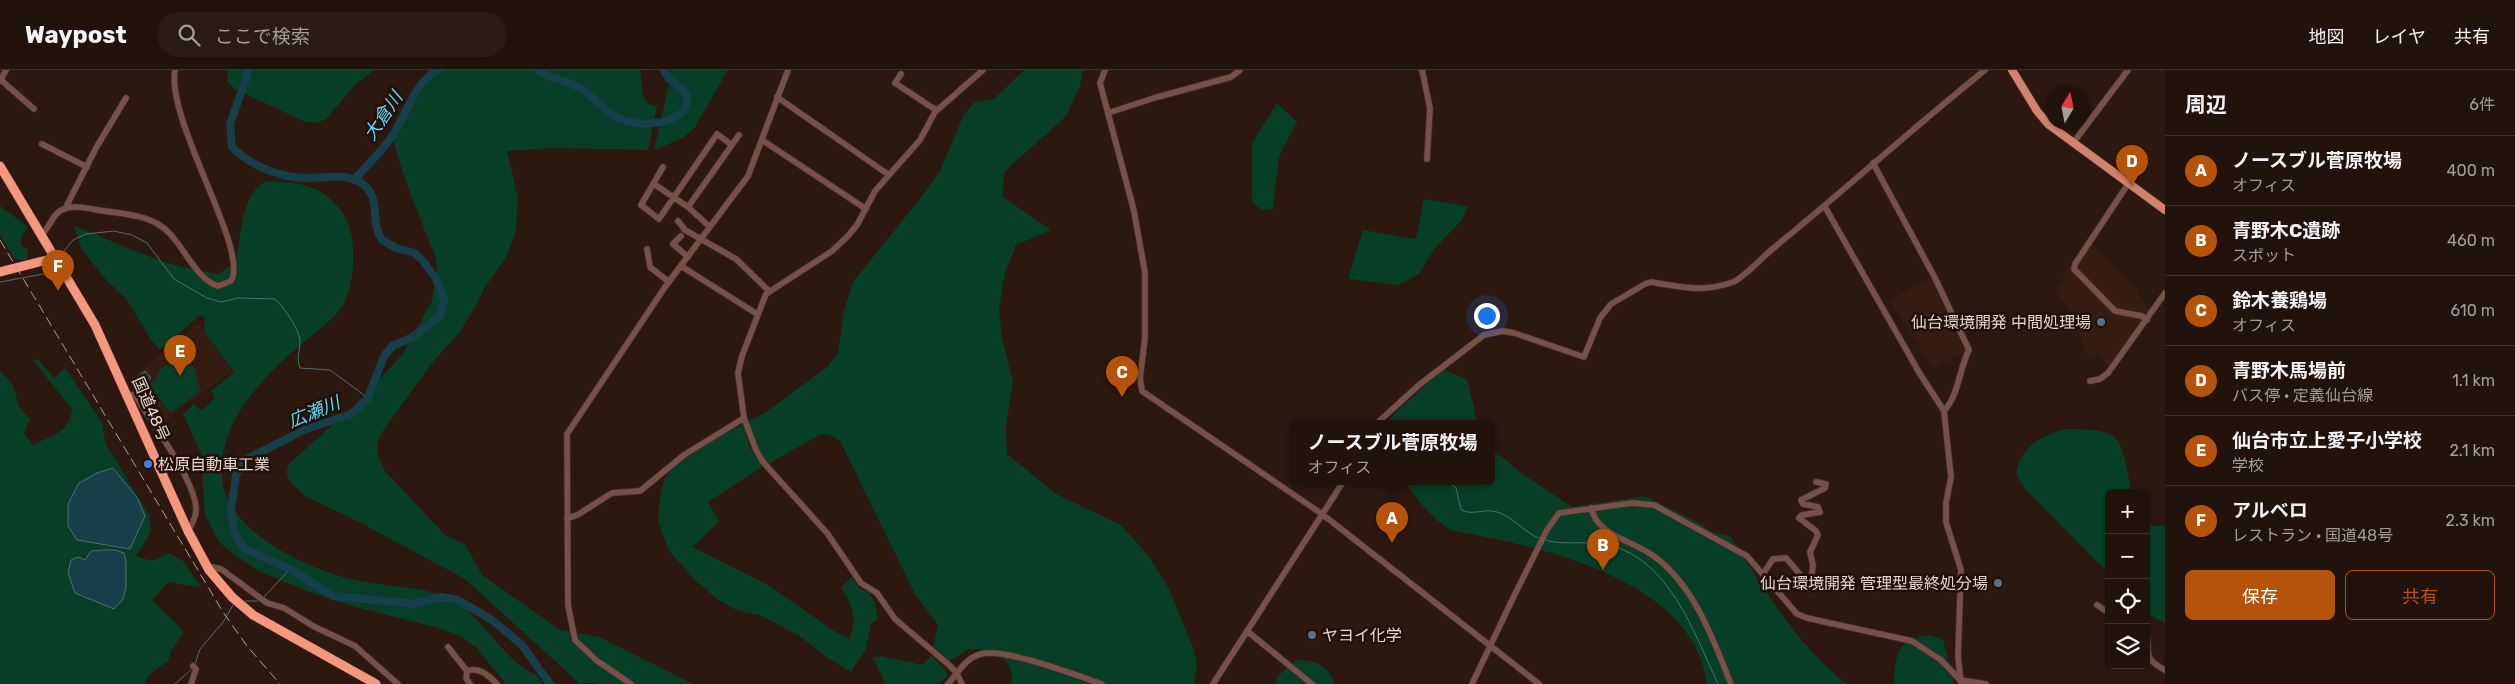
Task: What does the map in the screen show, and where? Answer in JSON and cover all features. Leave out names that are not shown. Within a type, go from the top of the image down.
[{"type":"highway","name":"国道48号","points":[[0,166],[95,325],[188,531],[206,566],[232,597],[253,615],[376,684]]},
{"type":"highway","points":[[0,272],[55,258]]},
{"type":"main road","points":[[2012,70],[2037,111],[2073,143],[2165,210]]},
{"type":"street","points":[[6,70],[0,81],[34,109]]},
{"type":"street","points":[[41,235],[58,212],[65,209],[78,208],[128,214],[155,222],[178,242],[204,278],[218,286],[231,281],[235,268],[232,255],[214,201],[182,124],[173,92],[175,70]]},
{"type":"street","points":[[631,684],[596,660],[575,640],[568,605],[566,434],[669,282],[748,176],[788,70]]},
{"type":"street","points":[[972,70],[981,72]]},
{"type":"street","points":[[1105,70],[1100,83],[1134,212],[1145,274],[1146,338],[1140,378],[1142,391],[1322,514],[1539,684]]},
{"type":"street","points":[[1108,113],[1231,77],[1240,70]]},
{"type":"street","points":[[1422,70],[1430,108],[1427,159]]},
{"type":"street","points":[[1380,420],[1419,385],[1484,335],[1503,331],[1514,333],[1584,357],[1600,318],[1614,301],[1651,282],[1697,290],[1734,282],[1985,70]]},
{"type":"street","points":[[2073,143],[2128,70]]},
{"type":"street","points":[[962,684],[956,672],[895,619],[877,592],[861,582],[827,533],[763,462],[756,450],[744,418],[739,366],[757,314],[769,291],[832,251],[857,225],[875,191],[920,140],[936,110],[981,72]]},
{"type":"street","points":[[901,74],[895,83],[936,110]]},
{"type":"street","points":[[777,97],[889,175]]},
{"type":"street","points":[[65,209],[126,98]]},
{"type":"street","points":[[663,167],[642,204],[659,218],[717,134],[732,145]]},
{"type":"street","points":[[688,207],[739,135]]},
{"type":"street","points":[[762,140],[866,209]]},
{"type":"street","points":[[42,144],[87,167]]},
{"type":"street","points":[[1873,163],[1970,350],[1964,360],[1950,404],[1944,411]]},
{"type":"street","points":[[654,184],[688,207],[710,227]]},
{"type":"street","points":[[2128,184],[2075,264],[2074,269],[2115,311],[2142,316],[2146,320]]},
{"type":"street","points":[[1825,207],[1920,374],[1944,411],[1951,477],[1946,503],[1946,522],[1961,570],[1958,656],[1960,682]]},
{"type":"street","points":[[678,221],[685,230],[736,259],[769,291]]},
{"type":"street","points":[[681,236],[673,244],[688,257]]},
{"type":"street","points":[[647,249],[650,267],[669,282]]},
{"type":"street","points":[[681,266],[757,314]]},
{"type":"street","points":[[2090,381],[2100,379],[2108,373],[2165,294]]},
{"type":"street","points":[[128,396],[135,395],[178,464],[192,491],[196,510],[188,531]]},
{"type":"street","points":[[567,520],[580,514],[612,492],[640,491],[684,455],[744,418]]},
{"type":"street","points":[[1763,574],[1773,559],[1786,558],[1805,580],[1811,580],[1813,565],[1810,552],[1818,535],[1816,531],[1799,518],[1802,514],[1820,512],[1818,507],[1801,503],[1802,498],[1826,488],[1826,484],[1816,482]]},
{"type":"street","points":[[1213,684],[1341,485]]},
{"type":"street","points":[[1472,684],[1490,644],[1555,517],[1562,511],[1638,502],[1654,505],[1747,556],[1797,614],[1807,618],[1912,641],[1941,660],[1960,682],[1986,684]]},
{"type":"street","points":[[1591,508],[1602,529],[1645,550],[1669,570],[1706,622],[1731,684]]},
{"type":"street","points":[[206,566],[221,569],[267,603],[284,608],[313,626],[355,646],[398,684]]},
{"type":"street","points":[[2097,605],[2105,610]]},
{"type":"street","points":[[1248,632],[1312,684]]},
{"type":"street","points":[[448,647],[467,671],[466,678],[470,684]]},
{"type":"street","points":[[948,684],[956,672],[969,660],[982,654],[990,653],[1034,662],[1102,684]]},
{"type":"street","points":[[2150,658],[2157,666],[2165,670]]},
{"type":"street","points":[[191,684],[196,669],[193,666]]},
{"type":"street","points":[[467,671],[479,670],[497,684]]},
{"type":"shaded area","points":[[2092,243],[2137,289],[2149,311],[2110,366],[2098,355],[2089,361],[2071,313],[2055,290],[2070,266],[2078,264]]},
{"type":"shaded area","points":[[1932,278],[1966,352],[1933,369],[1889,300]]},
{"type":"shaded area","points":[[198,323],[232,372],[176,412],[160,428],[129,380]]},
{"type":"green space","points":[[228,70],[374,70],[355,85],[326,119],[317,123],[306,122],[234,89],[227,81]]},
{"type":"green space","points":[[432,70],[640,70],[643,95],[648,104],[657,106],[648,150],[554,148],[507,151],[518,199],[516,230],[507,256],[485,287],[459,333],[432,363],[382,432],[378,442],[378,455],[385,471],[445,535],[465,544],[482,575],[560,630],[599,637],[693,684],[599,684],[592,682],[580,684],[465,579],[357,521],[305,496],[293,485],[287,476],[287,468],[290,463],[355,405],[402,355],[432,301],[437,269],[435,255],[397,154],[393,131],[399,115],[409,99]]},
{"type":"green space","points":[[670,70],[728,70],[695,127],[683,138],[654,150],[670,80]]},
{"type":"green space","points":[[1024,70],[1083,70],[1080,86],[1066,116],[1004,172],[1003,197],[1051,230],[1016,245],[1005,273],[999,310],[1002,338],[1013,381],[1006,426],[1007,454],[1056,494],[1121,525],[1148,555],[1169,589],[1194,650],[1197,666],[1194,684],[1011,684],[1012,675],[1010,667],[1000,656],[993,653],[985,650],[968,649],[950,661],[933,646],[938,625],[915,594],[840,441],[833,436],[821,434],[768,464],[754,446],[748,421],[765,413],[827,367],[838,353],[844,310],[853,282],[940,171],[964,114],[975,102],[994,99]]},
{"type":"green space","points":[[1277,103],[1297,122],[1279,156],[1273,209],[1261,210],[1252,202],[1252,143]]},
{"type":"green space","points":[[266,181],[295,184],[315,189],[335,204],[346,218],[350,227],[353,249],[352,274],[347,296],[339,311],[271,373],[245,403],[235,420],[227,437],[223,456],[222,476],[226,495],[237,513],[252,529],[270,544],[311,566],[350,579],[374,584],[412,588],[437,594],[459,603],[478,620],[513,660],[536,675],[543,684],[506,684],[477,648],[462,637],[435,627],[352,606],[307,591],[259,571],[219,542],[205,514],[201,454],[183,414],[194,404],[201,411],[215,398],[211,391],[234,372],[204,332],[205,318],[200,315],[160,350],[151,340],[126,298],[108,282],[82,250],[74,226],[127,248],[182,267],[219,274],[235,262],[246,206],[257,188]]},
{"type":"green space","points":[[1424,199],[1468,206],[1462,220],[1434,249],[1419,274],[1399,285],[1348,279],[1363,230],[1416,239]]},
{"type":"green space","points":[[0,206],[28,227],[21,237],[21,246],[28,249],[27,260],[15,259],[0,235]]},
{"type":"green space","points":[[182,352],[196,370],[196,377],[201,390],[174,411],[169,411],[148,385],[156,379],[158,372]]},
{"type":"green space","points":[[32,359],[39,360],[54,378],[65,368],[102,422],[105,442],[149,515],[151,532],[136,556],[152,561],[169,553],[183,561],[202,588],[168,582],[152,600],[180,627],[183,633],[171,651],[168,661],[150,674],[145,682],[147,684],[0,684],[0,371],[13,385],[19,406],[30,420],[24,433],[33,445],[59,432],[67,424],[72,409]]},
{"type":"green space","points":[[1444,369],[1467,380],[1477,420],[1390,420],[1395,413]]},
{"type":"green space","points":[[743,424],[750,448],[762,467],[708,502],[719,522],[692,547],[768,585],[834,631],[849,639],[852,632],[853,618],[851,606],[841,588],[852,577],[860,589],[868,591],[874,601],[878,619],[871,624],[866,649],[851,672],[825,656],[801,637],[760,615],[738,611],[717,599],[695,580],[669,551],[658,521],[661,488],[666,477],[673,467],[691,451]]},
{"type":"green space","points":[[2065,429],[2100,431],[2117,440],[2122,449],[2131,489],[2105,489],[2105,570],[2023,487],[2016,474],[2022,456],[2033,444],[2047,435]]},
{"type":"green space","points":[[1495,451],[1520,472],[1572,507],[1645,496],[1695,521],[1712,532],[1730,536],[1769,596],[1797,634],[1829,669],[1847,684],[1707,684],[1696,648],[1674,618],[1644,593],[1608,574],[1568,558],[1528,546],[1454,531],[1433,517],[1407,485],[1495,485]]},
{"type":"green space","points":[[2150,524],[2165,526],[2165,623],[2150,614]]},
{"type":"green space","points":[[1930,635],[1943,640],[1954,684],[1894,684],[1897,656],[1900,649],[1910,640]]},
{"type":"green space","points":[[931,655],[946,671],[948,676],[938,684],[886,684],[873,658],[881,656],[923,665]]},
{"type":"green space","points":[[1297,660],[1315,662],[1325,668],[1335,684],[1274,684],[1279,675]]},
{"type":"water","points":[[145,371],[151,378],[139,387],[134,380]]},
{"type":"water","points":[[113,468],[138,499],[145,516],[130,549],[77,540],[68,526],[68,504],[79,483],[97,473]]},
{"type":"water","points":[[115,550],[124,553],[126,562],[126,587],[123,599],[114,609],[75,593],[68,573],[71,560],[78,557],[85,560],[91,551]]},
{"type":"waterway","name":"広瀬川","points":[[249,70],[230,124],[232,147],[257,165],[287,176],[308,178],[338,176],[360,182],[371,193],[378,233],[382,240],[396,248],[415,253],[436,279],[444,302],[440,316],[413,337],[392,346],[384,356],[368,398],[352,414],[306,429],[243,461],[236,475],[231,510],[234,531],[238,540],[245,549],[290,569],[333,596],[414,604],[442,597],[458,600],[492,620],[522,645],[550,684]]},
{"type":"waterway","name":"大倉川","points":[[354,180],[385,146],[399,125],[417,90],[437,70]]},
{"type":"waterway","name":"大倉川","points":[[538,70],[580,88],[620,119],[646,124],[663,122],[674,118],[686,106],[687,99],[684,90],[669,78],[664,70]]},
{"type":"waterway","points":[[64,251],[73,240],[86,234],[114,231],[132,235],[147,243],[174,279],[207,298],[221,302],[238,298],[275,299],[290,318],[299,335],[298,361],[300,368],[330,370],[368,398]]},
{"type":"waterway","points":[[0,282],[54,272]]},
{"type":"waterway","points":[[1452,485],[1456,488],[1461,510],[1465,512],[1492,511],[1503,514],[1529,533],[1541,539]]},
{"type":"waterway","points":[[1545,540],[1560,543],[1609,545],[1630,553],[1648,566],[1664,582],[1677,601],[1718,684]]},
{"type":"waterway","points":[[264,597],[290,569]]},
{"type":"waterway","points":[[245,601],[257,601]]},
{"type":"waterway","points":[[195,664],[200,649],[224,621],[233,605]]},
{"type":"waterway","points":[[175,684],[193,668]]},
{"type":"railway","points":[[0,240],[223,612],[247,646],[280,684]]},
{"type":"place","name":"青野木馬場前","points":[[2132,186]]},
{"type":"place","name":"アルベロ","points":[[58,291]]},
{"type":"place","name":"仙台環境開発 中間処理場","points":[[2101,322]]},
{"type":"place","name":"仙台市立上愛子小学校","points":[[180,376]]},
{"type":"place","name":"鈴木養鶏場","points":[[1122,397]]},
{"type":"place","name":"松原自動車工業","points":[[148,464]]},
{"type":"place","name":"ノースブル菅原牧場","points":[[1392,543]]},
{"type":"place","name":"青野木C遺跡","points":[[1603,570]]},
{"type":"place","name":"仙台環境開発 管理型最終処分場","points":[[1998,583]]},
{"type":"place","name":"ヤヨイ化学","points":[[1312,635]]}]
